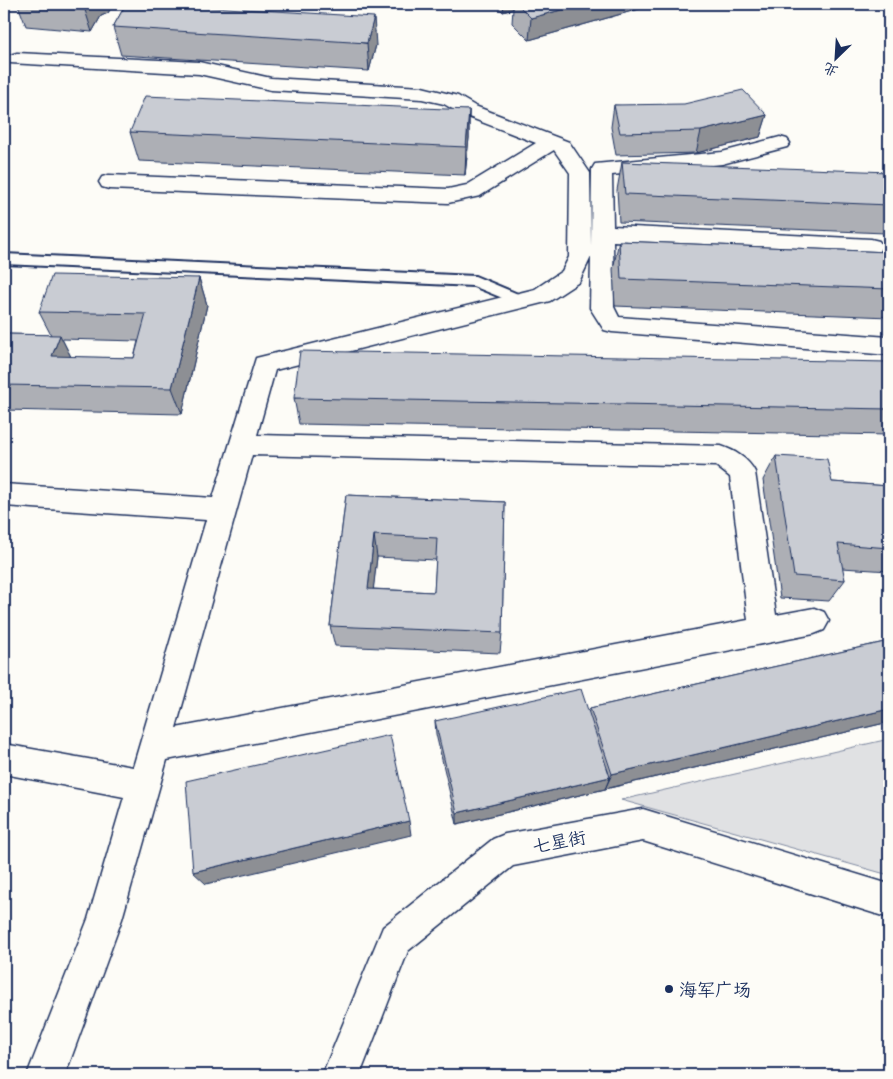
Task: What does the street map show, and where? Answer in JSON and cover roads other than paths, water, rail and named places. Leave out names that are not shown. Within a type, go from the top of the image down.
[{"type":"street","points":[[17,59],[342,76]]},
{"type":"street","points":[[46,1075],[105,919],[265,364],[542,295],[571,276],[580,258],[580,173],[562,146],[468,110],[451,100],[422,93],[271,84],[199,68]]},
{"type":"street","points":[[109,182],[448,196],[473,191],[552,142]]},
{"type":"street","points":[[780,142],[722,158],[602,169],[602,308],[612,324],[632,327],[889,346]]},
{"type":"street","points":[[603,233],[871,246]]},
{"type":"street","points":[[241,444],[721,456],[742,472],[764,631]]},
{"type":"street","points":[[4,495],[222,510]]},
{"type":"street","points":[[154,747],[814,621]]},
{"type":"street","points":[[4,758],[144,785]]},
{"type":"street","name":"七星街","points":[[341,1075],[395,939],[505,851],[643,825],[889,901]]},
{"type":"lane","points":[[4,259],[475,282],[520,300]]},
{"type":"place","name":"海军广场","points":[[669,989]]}]
